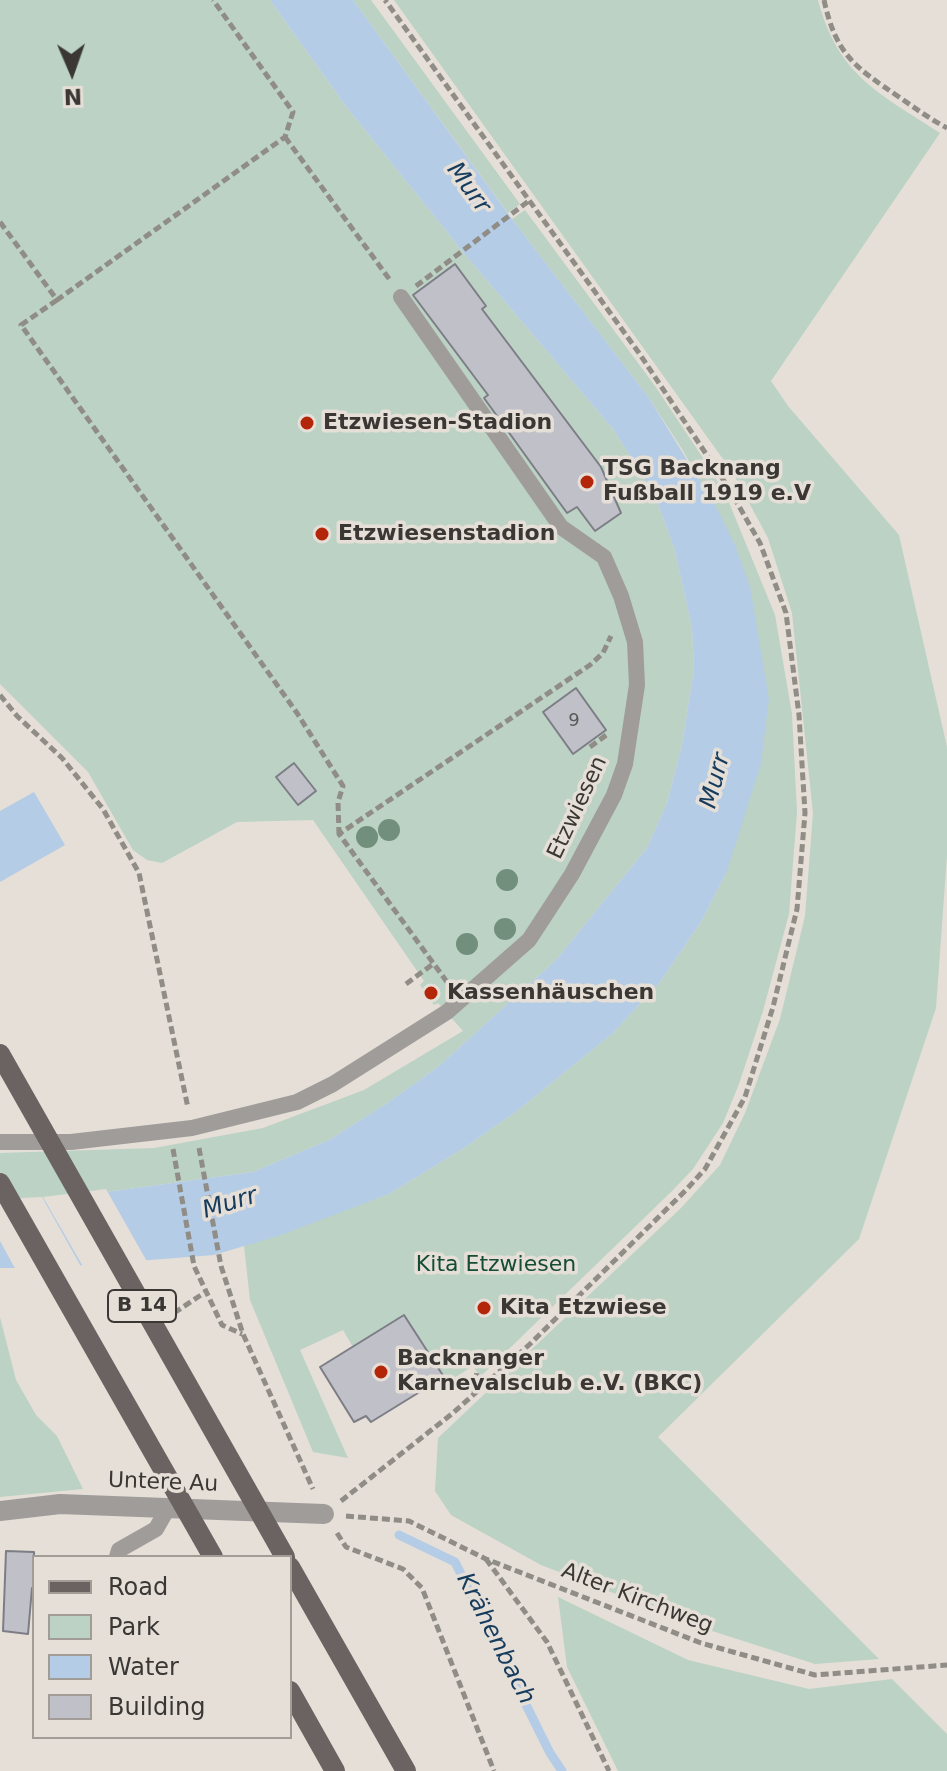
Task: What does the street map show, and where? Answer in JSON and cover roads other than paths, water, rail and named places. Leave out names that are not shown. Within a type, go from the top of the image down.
[{"type":"main road","name":"B 14","points":[[0,1054],[284,1555]]},
{"type":"main road","name":"B 14","points":[[0,1183],[212,1555]]},
{"type":"main road","points":[[292,1571],[406,1771]]},
{"type":"main road","points":[[292,1695],[335,1771]]},
{"type":"street","name":"Untere Au","points":[[0,1511],[60,1504],[324,1514]]},
{"type":"lane","name":"Etzwiesen","points":[[0,1142],[71,1142],[192,1128],[297,1102],[333,1084],[462,1000],[529,940],[572,874],[614,795],[625,764],[637,685],[635,642],[621,596],[604,557],[561,527],[401,297]]},
{"type":"lane","points":[[118,1555],[119,1550],[156,1529],[169,1506]]},
{"type":"water","name":"Murr","points":[[270,0],[353,0],[512,219],[649,398],[716,507],[735,545],[750,587],[769,699],[761,764],[727,871],[701,922],[660,982],[613,1033],[517,1111],[464,1148],[389,1194],[281,1235],[214,1255],[47,1268],[0,1268],[0,1203],[34,1202],[253,1172],[329,1140],[439,1066],[556,960],[647,848],[667,803],[682,745],[694,669],[692,628],[675,551],[658,504],[642,474],[613,429],[468,258],[345,105]]},
{"type":"water","points":[[34,792],[65,845],[0,882],[0,811]]},
{"type":"waterway","name":"Krähenbach","points":[[399,1535],[455,1562],[550,1753],[562,1771]]},
{"type":"place","name":"Etzwiesen-Stadion","points":[[307,423]]},
{"type":"place","name":"TSG Backnang Fußball 1919 e.V","points":[[587,482]]},
{"type":"place","name":"Etzwiesenstadion","points":[[322,534]]},
{"type":"place","name":"Kassenhäuschen","points":[[431,993]]},
{"type":"place","name":"Kita Etzwiese","points":[[484,1308]]},
{"type":"place","name":"Backnanger Karnevalsclub e.V. (BKC)","points":[[381,1372]]},
{"type":"park label","name":"Kita Etzwiesen","points":[[496,1265]]}]
